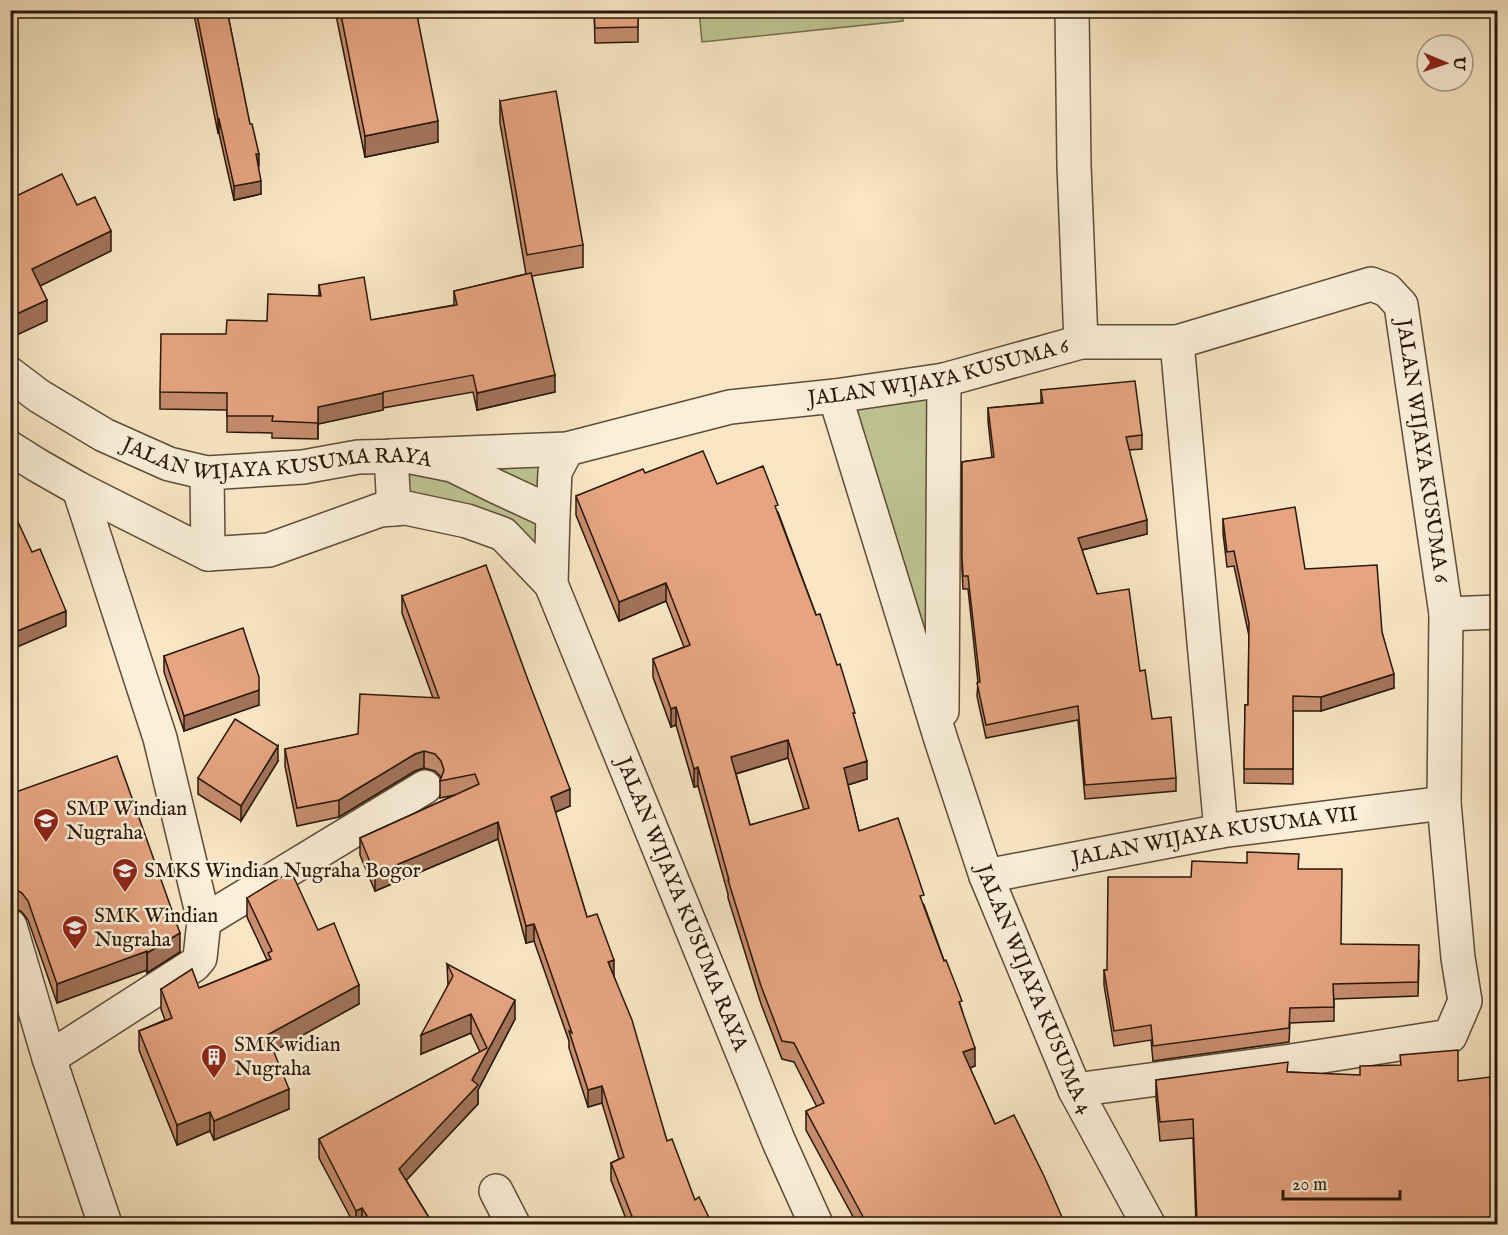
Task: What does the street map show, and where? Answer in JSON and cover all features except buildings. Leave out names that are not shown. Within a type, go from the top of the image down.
[{"type":"street","points":[[1072,10],[1074,165],[1081,342]]},
{"type":"street","name":"JALAN WIJAYA KUSUMA 6","points":[[391,456],[567,449],[730,407],[835,396],[944,380],[1081,342],[1177,342],[1371,284],[1388,290],[1401,305],[1446,614],[1444,803],[1458,958],[1465,1001],[1450,1036],[1291,1061],[1075,1090]]},
{"type":"street","points":[[1177,342],[1221,831]]},
{"type":"street","name":"JALAN WIJAYA KUSUMA RAYA","points":[[10,374],[39,396],[104,435],[169,464],[207,473],[303,467],[358,457],[407,456],[452,465],[553,513]]},
{"type":"street","name":"JALAN WIJAYA KUSUMA 4","points":[[942,743],[944,380]]},
{"type":"street","name":"JALAN WIJAYA KUSUMA 4","points":[[835,396],[942,743],[986,876],[1075,1090],[1148,1224]]},
{"type":"street","points":[[10,448],[79,489],[208,554],[207,473]]},
{"type":"street","name":"JALAN WIJAYA KUSUMA RAYA","points":[[551,584],[555,472],[567,449]]},
{"type":"street","points":[[391,456],[394,509]]},
{"type":"street","points":[[49,1058],[194,965],[200,958],[204,921],[160,738],[79,489]]},
{"type":"street","name":"JALAN WIJAYA KUSUMA RAYA","points":[[208,554],[268,550],[380,510],[406,508],[467,521],[503,534],[551,584],[779,1142],[816,1224]]},
{"type":"street","points":[[1446,614],[1497,612]]},
{"type":"street","points":[[204,921],[425,787]]},
{"type":"street","name":"JALAN WIJAYA KUSUMA VII","points":[[986,876],[1221,831],[1444,803]]},
{"type":"street","points":[[10,926],[49,1058],[105,1224]]},
{"type":"street","points":[[496,1191],[513,1224]]},
{"type":"green space","points":[[699,11],[902,11],[903,21],[702,42]]},
{"type":"green space","points":[[944,380],[942,743],[835,396]]},
{"type":"green space","points":[[567,449],[551,584],[503,534],[406,508],[391,456]]},
{"type":"place","name":"SMP Windian Nugraha","points":[[46,844]]},
{"type":"place","name":"SMKS Windian Nugraha Bogor","points":[[125,894]]},
{"type":"place","name":"SMK Windian Nugraha","points":[[75,951]]},
{"type":"place","name":"SMK widian Nugraha","points":[[214,1080]]}]
